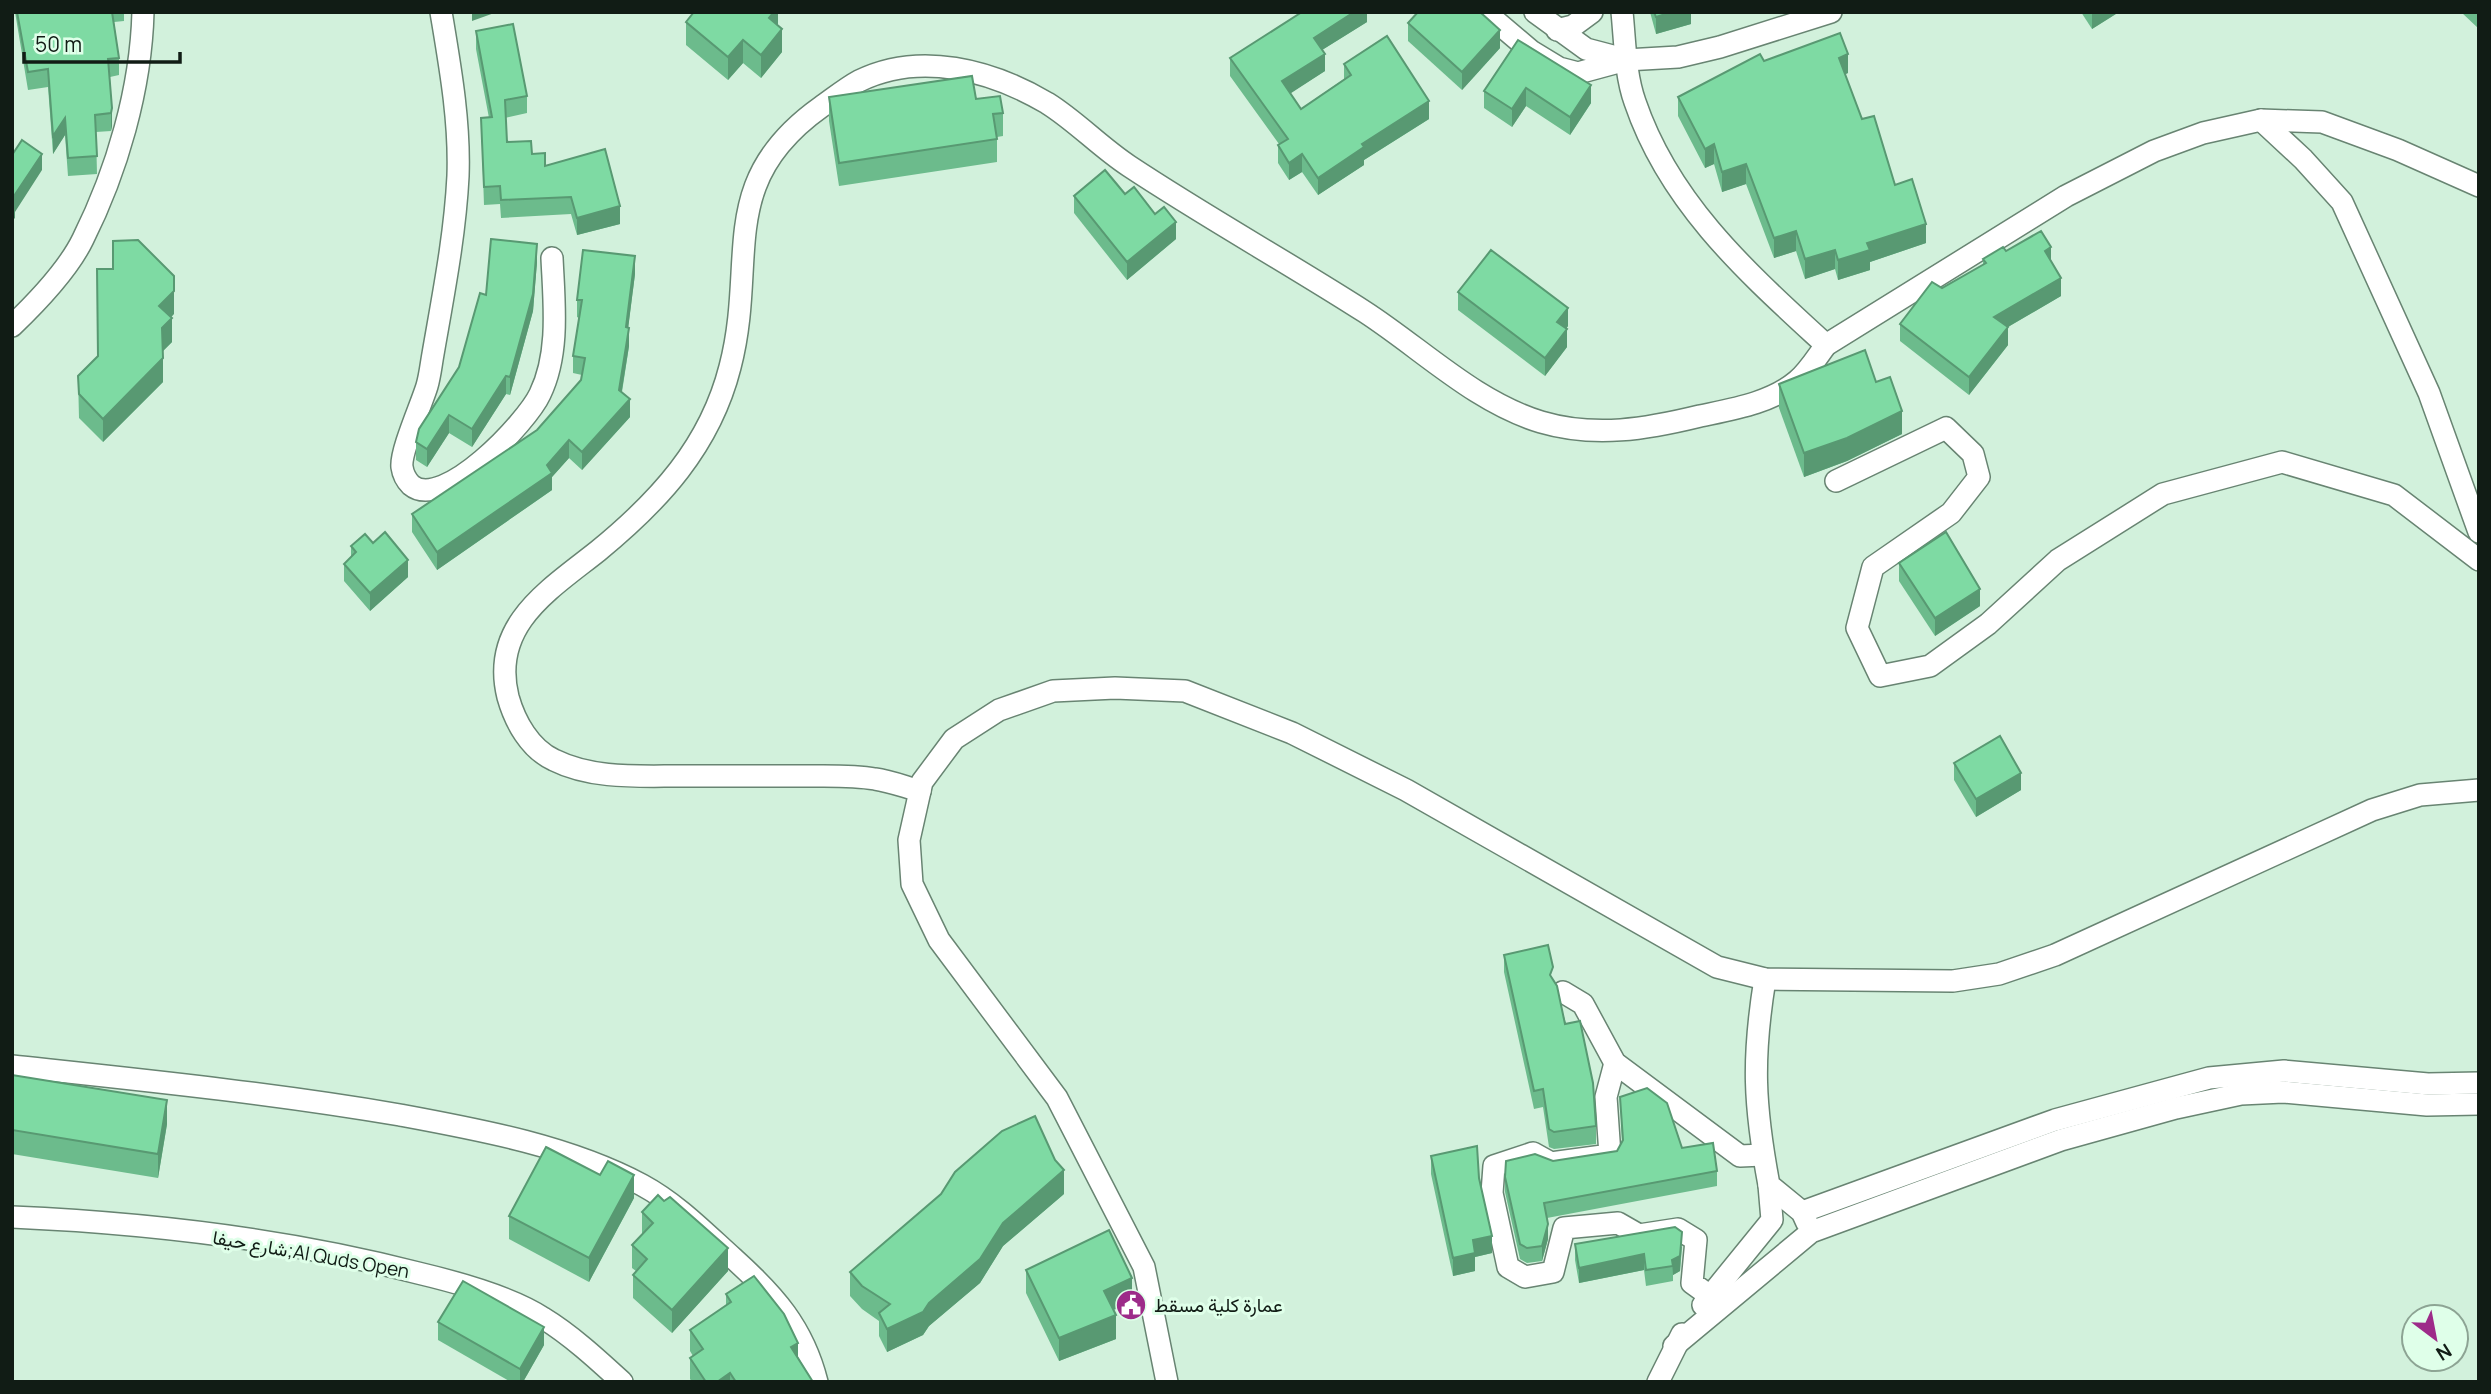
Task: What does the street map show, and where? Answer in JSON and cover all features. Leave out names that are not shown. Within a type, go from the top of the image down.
[{"type":"street","points":[[12,327],[30,309],[82,242],[113,169],[134,89],[143,12]]},
{"type":"street","points":[[441,12],[455,97],[458,175],[447,278],[427,384],[401,465],[406,481],[416,488],[429,491],[444,488],[465,476],[522,419],[540,396],[548,373],[555,324],[552,258]]},
{"type":"street","points":[[1485,12],[1531,51],[1559,68],[1578,73],[1626,60],[1678,57],[1720,47],[1830,12]]},
{"type":"street","points":[[1535,12],[1586,49],[1626,60]]},
{"type":"street","points":[[1557,30],[1573,26],[1591,12]]},
{"type":"street","points":[[1622,12],[1626,60],[1634,100],[1657,153],[1700,221],[1826,345]]},
{"type":"street","points":[[920,791],[877,779],[851,777],[622,776],[577,769],[548,758],[530,741],[515,719],[506,691],[504,666],[508,641],[527,611],[630,524],[678,477],[710,422],[730,369],[740,309],[744,232],[750,197],[762,168],[780,141],[855,83],[922,64],[944,65],[997,80],[1047,103],[1123,162],[1366,313],[1491,400],[1541,422],[1607,433],[1729,410],[1770,398],[1798,380],[1826,345],[2066,196],[2154,151],[2203,133],[2261,120],[2322,122],[2398,150],[2479,186]]},
{"type":"street","points":[[2261,120],[2304,159],[2342,202],[2429,393],[2479,532]]},
{"type":"street","points":[[1836,481],[1945,428],[1973,454],[1979,477],[1951,513],[1873,567],[1857,628],[1880,676],[1930,666],[1988,624],[2058,560],[2163,494],[2282,463],[2394,495],[2479,560]]},
{"type":"street","points":[[2444,533],[2462,515],[2466,495]]},
{"type":"street","points":[[1167,1382],[1144,1267],[1138,1255],[1057,1098],[939,940],[912,884],[909,840],[922,782],[954,740],[999,710],[1053,691],[1115,688],[1185,691],[1292,733],[1406,790],[1717,967],[1765,979],[1953,981],[1999,974],[2055,955],[2372,810],[2420,795],[2479,790]]},
{"type":"street","points":[[1658,1382],[1674,1346],[1710,1296],[1772,1220],[1754,1079],[1755,1040],[1765,979]]},
{"type":"street","points":[[1563,992],[1583,1004],[1615,1063],[1740,1156],[1763,1155]]},
{"type":"street","points":[[1615,1063],[1606,1097],[1610,1155],[1551,1163],[1534,1153],[1494,1166],[1492,1193],[1508,1267],[1525,1277],[1553,1272],[1564,1227],[1618,1223],[1639,1235],[1678,1229],[1696,1240],[1692,1283],[1710,1296]]},
{"type":"street","points":[[12,1066],[285,1096],[470,1128],[579,1158],[642,1185],[684,1213],[755,1278],[786,1312],[808,1350],[817,1382]]},
{"type":"street","points":[[1802,1212],[2055,1119],[2209,1078],[2284,1071],[2428,1084],[2479,1083]]},
{"type":"street","points":[[1674,1346],[1811,1232],[2061,1140],[2214,1098],[2283,1092],[2427,1105],[2479,1104]]},
{"type":"street","points":[[1769,1185],[1802,1212],[1811,1232]]},
{"type":"street","name":"شارع حيفا;Al Quds Open","points":[[12,1217],[79,1220],[255,1240],[372,1261],[461,1284],[542,1317],[622,1382]]},
{"type":"building","points":[[17,12],[112,12],[119,58],[108,59],[111,113],[95,115],[97,156],[68,158],[65,118],[53,136],[48,69],[28,72]]},
{"type":"building","points":[[694,12],[774,12],[769,18],[782,29],[761,55],[743,40],[728,57],[686,22]]},
{"type":"building","points":[[1302,12],[1354,12],[1314,38],[1325,54],[1282,81],[1301,109],[1351,75],[1344,64],[1387,36],[1429,101],[1362,144],[1364,147],[1318,178],[1302,154],[1289,163],[1278,145],[1288,139],[1230,58]]},
{"type":"building","points":[[1418,12],[1480,12],[1500,30],[1462,72],[1408,23]]},
{"type":"building","points":[[1654,12],[1672,12],[1656,17]]},
{"type":"building","points":[[513,24],[527,96],[505,100],[507,142],[531,141],[532,154],[545,153],[545,166],[605,149],[620,206],[577,218],[571,197],[501,200],[500,186],[484,187],[481,118],[492,117],[476,31]]},
{"type":"building","points":[[1840,33],[1848,54],[1839,58],[1862,119],[1874,116],[1895,185],[1912,179],[1926,224],[1867,243],[1870,250],[1838,260],[1835,250],[1805,259],[1796,231],[1774,238],[1746,164],[1722,172],[1714,144],[1705,149],[1678,97],[1760,54],[1764,61]]},
{"type":"building","points":[[1518,40],[1591,85],[1570,117],[1526,88],[1512,109],[1484,91]]},
{"type":"building","points":[[972,76],[976,99],[1000,96],[1003,113],[993,114],[997,139],[839,163],[829,97]]},
{"type":"building","points":[[22,140],[42,154],[12,199],[12,155]]},
{"type":"building","points":[[1105,170],[1125,194],[1134,187],[1155,214],[1164,207],[1176,222],[1127,262],[1074,196]]},
{"type":"building","points":[[2041,231],[2051,247],[2045,251],[2061,278],[1994,317],[2008,327],[1969,377],[1900,324],[1932,282],[1942,288],[1986,263],[1983,259],[2003,247],[2006,251]]},
{"type":"building","points":[[491,239],[537,244],[533,294],[510,377],[506,376],[472,429],[449,415],[427,449],[416,442],[419,429],[459,367],[480,293],[486,295]]},
{"type":"building","points":[[138,240],[174,276],[174,291],[159,306],[172,318],[162,328],[163,358],[103,419],[79,394],[78,376],[98,356],[97,269],[113,269],[113,241]]},
{"type":"building","points":[[583,250],[635,256],[626,327],[629,328],[619,390],[630,399],[582,452],[569,440],[547,465],[552,473],[437,552],[412,514],[537,430],[581,380],[585,358],[573,356],[582,300],[577,300]]},
{"type":"building","points":[[1491,250],[1568,308],[1557,322],[1567,329],[1545,358],[1458,292]]},
{"type":"building","points":[[1865,350],[1876,382],[1890,377],[1902,411],[1847,438],[1804,453],[1779,384]]},
{"type":"building","points":[[385,532],[408,560],[370,593],[344,564],[356,552],[351,546],[365,534],[373,543]]},
{"type":"building","points":[[1946,532],[1980,589],[1935,618],[1899,563]]},
{"type":"building","points":[[2000,736],[2021,773],[1976,799],[1954,763]]},
{"type":"building","points":[[1548,945],[1553,967],[1550,975],[1557,986],[1565,1024],[1580,1021],[1593,1083],[1596,1126],[1554,1132],[1549,1129],[1543,1089],[1534,1091],[1504,955]]},
{"type":"building","points":[[12,1075],[167,1100],[158,1154],[12,1130]]},
{"type":"building","points":[[1647,1088],[1667,1103],[1682,1148],[1713,1143],[1717,1171],[1544,1203],[1548,1224],[1542,1246],[1527,1248],[1520,1244],[1505,1177],[1506,1161],[1535,1154],[1553,1161],[1617,1151],[1623,1140],[1620,1097]]},
{"type":"building","points":[[1035,1116],[1055,1160],[1064,1170],[1003,1223],[980,1259],[929,1303],[923,1312],[887,1329],[879,1313],[890,1304],[862,1286],[850,1272],[941,1194],[955,1172],[1002,1131]]},
{"type":"building","points":[[1477,1146],[1479,1178],[1492,1236],[1473,1240],[1475,1253],[1453,1258],[1431,1156]]},
{"type":"building","points":[[546,1147],[600,1175],[608,1161],[634,1175],[589,1258],[509,1216]]},
{"type":"building","points":[[658,1195],[664,1201],[670,1197],[728,1248],[672,1310],[633,1275],[647,1259],[632,1245],[653,1223],[642,1212]]},
{"type":"building","points":[[1675,1227],[1682,1232],[1680,1256],[1672,1260],[1673,1266],[1646,1270],[1644,1254],[1579,1268],[1575,1244]]},
{"type":"building","points":[[1109,1230],[1132,1278],[1104,1291],[1116,1315],[1059,1338],[1026,1270]]},
{"type":"building","points":[[754,1276],[784,1314],[798,1343],[791,1347],[813,1382],[736,1382],[730,1373],[717,1382],[706,1382],[690,1358],[703,1349],[690,1330],[731,1302],[726,1294]]},
{"type":"building","points":[[463,1281],[544,1327],[520,1369],[438,1322]]},
{"type":"place","name":"عمارة كلية مسقط","points":[[1131,1305]]}]
